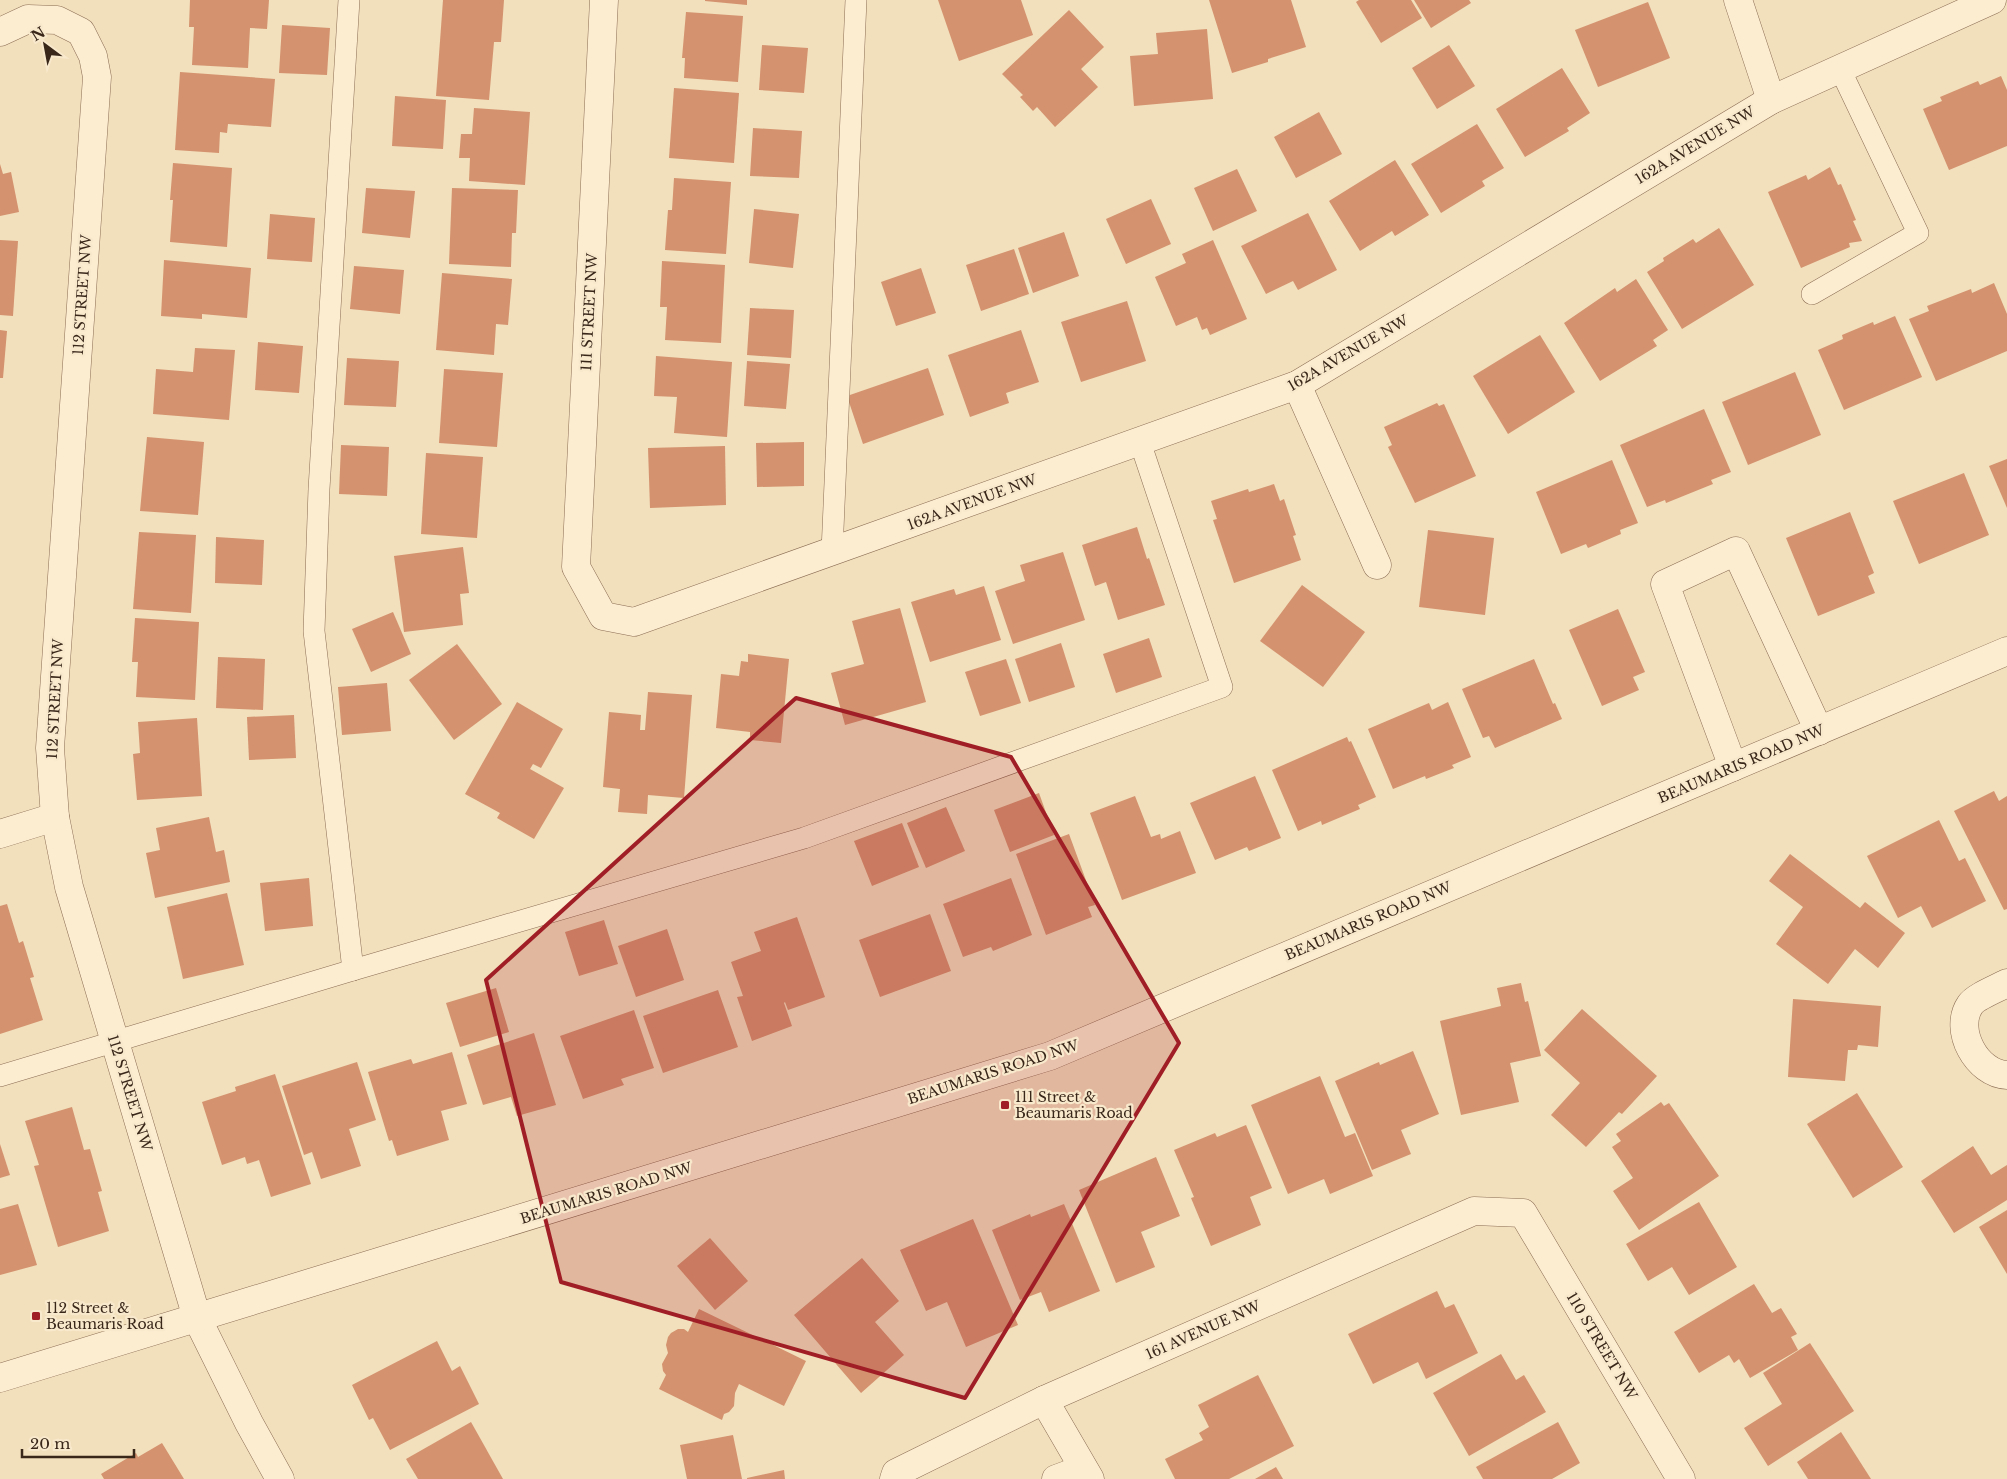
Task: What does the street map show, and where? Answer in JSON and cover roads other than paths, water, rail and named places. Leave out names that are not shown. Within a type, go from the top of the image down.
[{"type":"street","name":"111 STREET NW","points":[[603,616],[576,567],[604,0]]},
{"type":"street","points":[[1738,0],[1771,100]]},
{"type":"street","name":"162A AVENUE NW","points":[[603,616],[634,622],[1297,385],[1771,100],[1840,69],[1966,6],[1992,0]]},
{"type":"street","name":"112 STREET NW","points":[[0,32],[28,19],[57,20],[81,32],[93,56],[97,77],[50,748],[55,817],[69,887],[198,1318],[248,1423],[280,1479]]},
{"type":"street","points":[[1297,385],[1377,565]]},
{"type":"street","points":[[1733,767],[1665,584],[1736,551],[1818,731]]},
{"type":"street","name":"BEAUMARIS ROAD NW","points":[[0,1378],[1050,1056],[2007,651]]},
{"type":"street","points":[[0,834],[55,817]]},
{"type":"street","points":[[2007,983],[1971,1003],[1964,1018],[1966,1041],[1982,1063],[2000,1075],[2007,1075]]},
{"type":"street","name":"161 AVENUE NW","points":[[894,1479],[896,1473],[1044,1400],[1474,1211],[1523,1213]]},
{"type":"street","name":"110 STREET NW","points":[[1523,1213],[1681,1479]]},
{"type":"street","points":[[1044,1400],[1087,1474],[1056,1479]]},
{"type":"lane","points":[[349,0],[319,489],[314,630],[353,970]]},
{"type":"lane","points":[[832,552],[856,0]]},
{"type":"lane","points":[[1812,294],[1918,233],[1840,69]]},
{"type":"lane","points":[[0,1076],[804,838],[1222,687],[1140,442]]},
{"type":"place","name":"111 Street & Beaumaris Road","points":[[1005,1105]]},
{"type":"place","name":"112 Street & Beaumaris Road","points":[[36,1316]]}]
